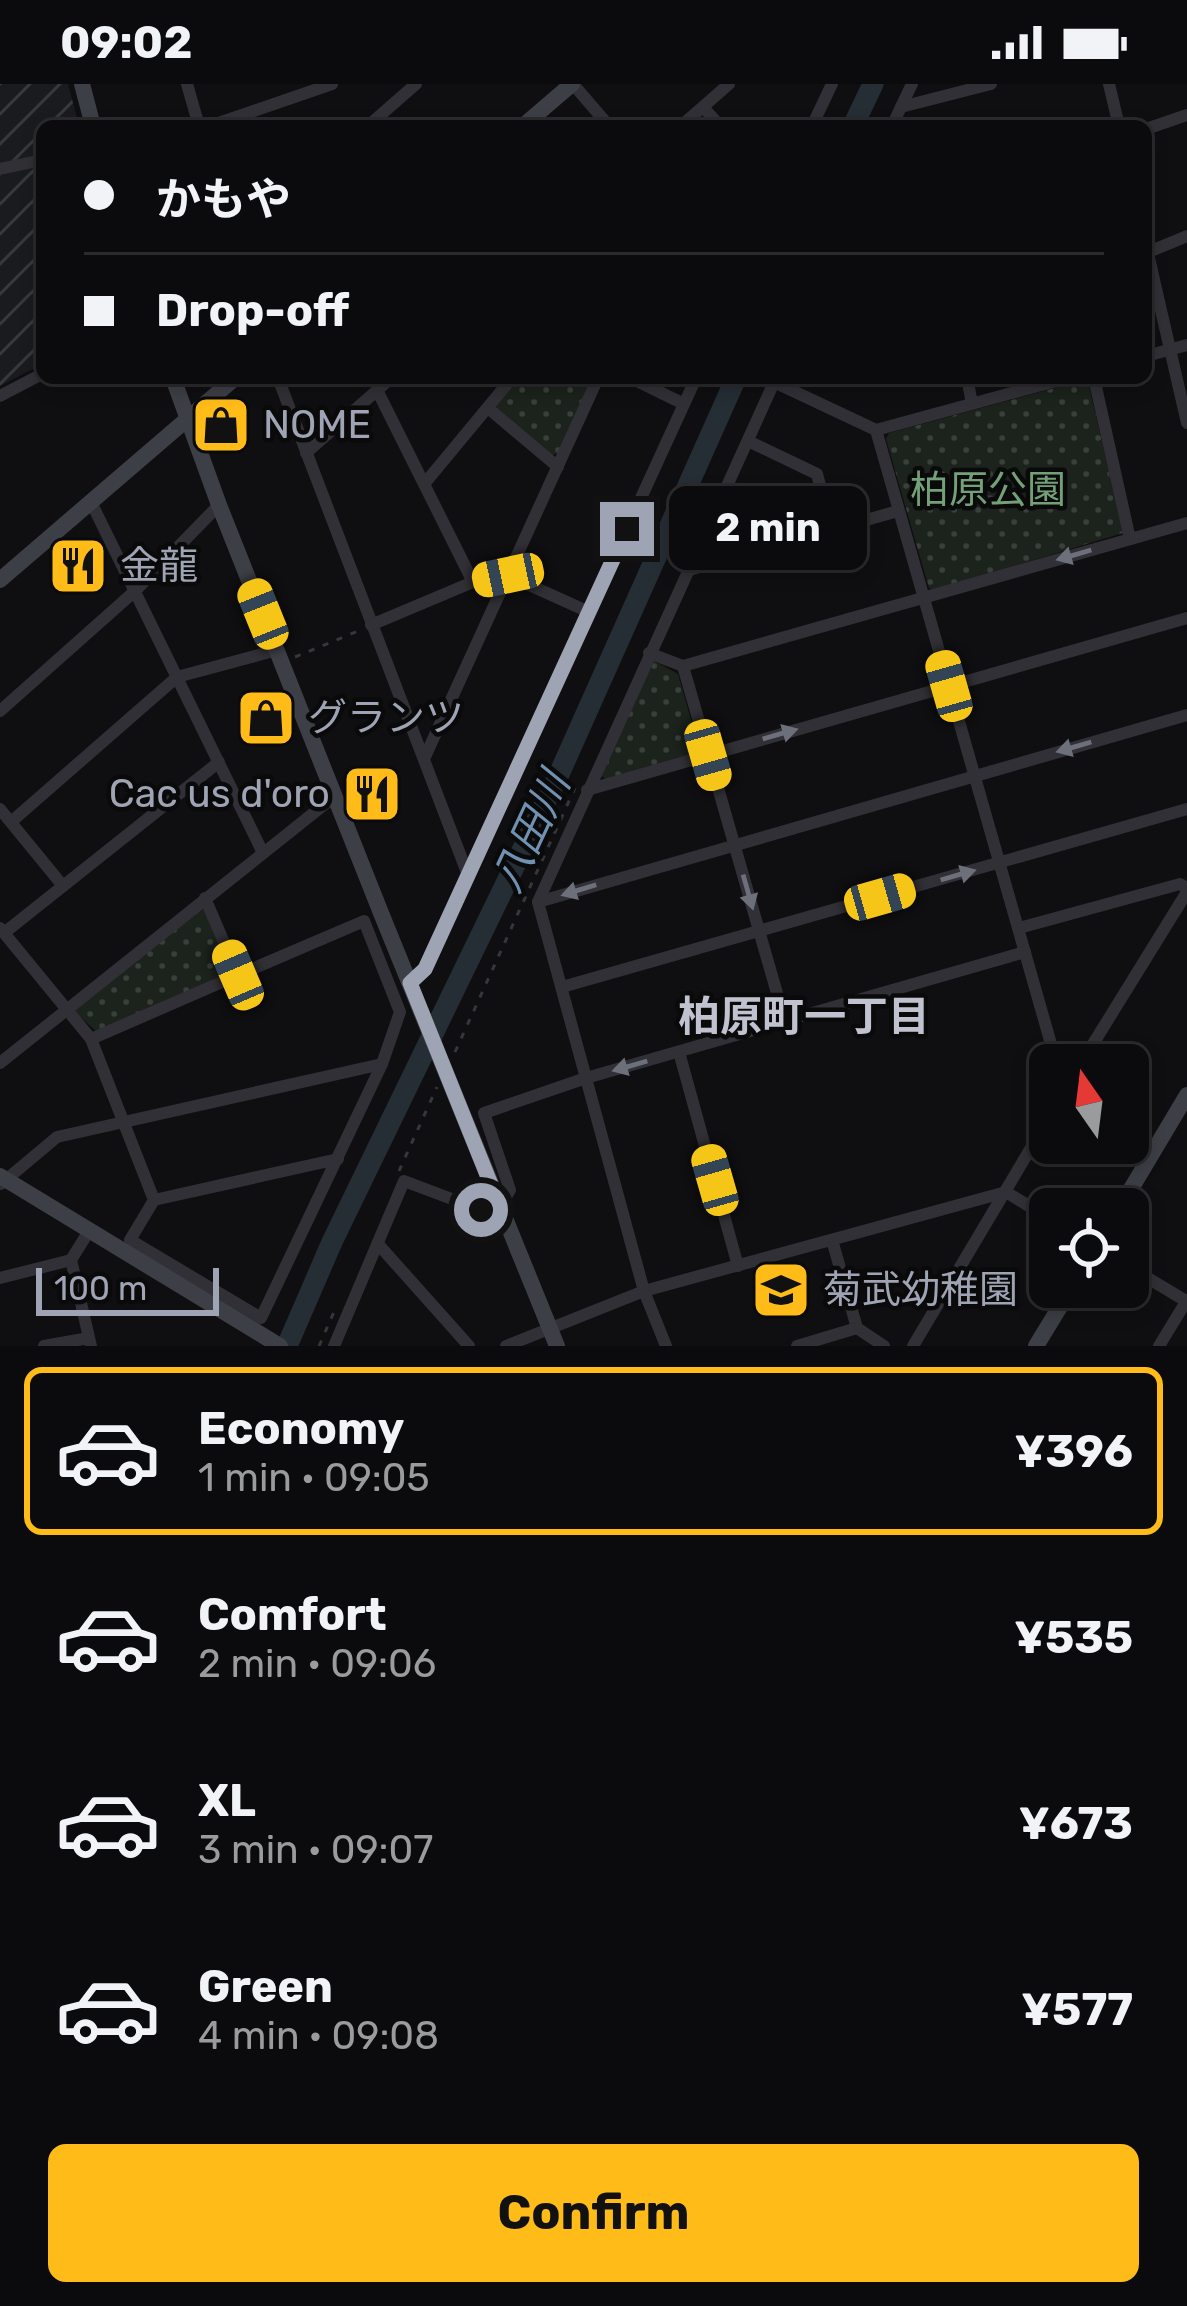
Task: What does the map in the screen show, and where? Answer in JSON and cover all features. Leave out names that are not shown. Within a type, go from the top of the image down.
[{"type":"main road","points":[[82,84],[92,120]]},
{"type":"main road","points":[[531,120],[572,84]]},
{"type":"main road","points":[[174,384],[554,1337]]},
{"type":"main road","points":[[0,580],[228,384]]},
{"type":"main road","points":[[1132,1188],[1187,1095]]},
{"type":"main road","points":[[2,1180],[260,1341],[280,1346]]},
{"type":"main road","points":[[1036,1346],[1059,1308]]},
{"type":"street","points":[[187,84],[197,120]]},
{"type":"street","points":[[227,120],[332,84]]},
{"type":"street","points":[[572,84],[604,120]]},
{"type":"street","points":[[688,120],[729,84]]},
{"type":"street","points":[[815,120],[832,84]]},
{"type":"street","points":[[895,120],[912,84]]},
{"type":"street","points":[[901,107],[991,84]]},
{"type":"street","points":[[1109,84],[1118,120]]},
{"type":"street","points":[[374,120],[410,86]]},
{"type":"street","points":[[703,106],[715,120]]},
{"type":"street","points":[[1152,127],[1187,115]]},
{"type":"street","points":[[0,169],[36,161]]},
{"type":"street","points":[[1152,248],[1187,236]]},
{"type":"street","points":[[1152,276],[1187,423]]},
{"type":"street","points":[[1152,354],[1187,345]]},
{"type":"street","points":[[0,396],[36,377]]},
{"type":"street","points":[[280,384],[468,875]]},
{"type":"street","points":[[306,453],[384,384]]},
{"type":"street","points":[[425,482],[507,384]]},
{"type":"street","points":[[424,759],[595,384]]},
{"type":"street","points":[[643,384],[684,404]]},
{"type":"street","points":[[410,983],[425,969],[693,384]]},
{"type":"street","points":[[666,1346],[644,1291],[538,902],[581,789],[689,570],[773,384]]},
{"type":"street","points":[[783,384],[876,430],[1043,384]]},
{"type":"street","points":[[968,384],[972,403]]},
{"type":"street","points":[[1095,384],[1130,539]]},
{"type":"street","points":[[377,390],[473,582]]},
{"type":"street","points":[[488,408],[558,467]]},
{"type":"street","points":[[876,430],[1051,1044]]},
{"type":"street","points":[[748,441],[817,474],[832,530]]},
{"type":"street","points":[[91,502],[263,853]]},
{"type":"street","points":[[0,711],[135,591],[219,505]]},
{"type":"street","points":[[689,570],[898,512]]},
{"type":"street","points":[[649,653],[682,666],[1187,524]]},
{"type":"street","points":[[371,626],[473,582],[508,575],[589,612]]},
{"type":"street","points":[[581,789],[1187,618]]},
{"type":"street","points":[[11,822],[177,677],[280,656]]},
{"type":"street","points":[[682,666],[784,1021]]},
{"type":"street","points":[[538,902],[1187,715]]},
{"type":"street","points":[[154,1200],[91,1039],[2,930],[219,762]]},
{"type":"street","points":[[0,1064],[335,796]]},
{"type":"street","points":[[0,809],[63,886]]},
{"type":"street","points":[[562,987],[1187,809]]},
{"type":"street","points":[[1019,928],[1180,884],[1187,890],[1094,1044]]},
{"type":"street","points":[[205,898],[238,975]]},
{"type":"street","points":[[91,1039],[364,921],[400,1012],[382,1064],[338,1159],[261,1318],[130,1240],[154,1200],[338,1159]]},
{"type":"street","points":[[334,1346],[404,1181],[481,1210],[500,1207],[510,1190],[484,1113],[586,1078],[1025,952]]},
{"type":"street","points":[[679,1052],[738,1266]]},
{"type":"street","points":[[2,1180],[58,1137],[382,1064]]},
{"type":"street","points":[[913,1346],[1029,1152]]},
{"type":"street","points":[[506,1346],[554,1337],[644,1291],[1006,1192],[1029,1206]]},
{"type":"street","points":[[44,1346],[90,1342],[71,1260],[88,1231]]},
{"type":"street","points":[[832,1240],[856,1328],[884,1346]]},
{"type":"street","points":[[379,1244],[470,1346]]},
{"type":"street","points":[[0,1278],[71,1260]]},
{"type":"street","points":[[1149,1279],[1186,1300],[1160,1346]]},
{"type":"street","points":[[797,1346],[856,1328]]},
{"type":"path","points":[[280,656],[371,626]]},
{"type":"path","points":[[399,1171],[581,789]]},
{"type":"path","points":[[319,1346],[342,1295]]},
{"type":"shaded area","points":[[0,84],[68,84],[77,120],[36,120],[36,155],[0,163]]},
{"type":"shaded area","points":[[36,166],[36,367],[0,386],[0,175]]},
{"type":"green space","points":[[513,384],[589,384],[558,453],[552,455],[496,405]]},
{"type":"green space","name":"柏原公園","points":[[1069,384],[1088,384],[1123,533],[929,588],[886,439],[889,433]]},
{"type":"green space","points":[[654,661],[678,674],[697,753],[605,779],[599,773]]},
{"type":"green space","points":[[200,909],[206,910],[229,973],[96,1031],[76,1013],[76,1007]]},
{"type":"waterway","name":"八田川","points":[[856,120],[873,84]]},
{"type":"waterway","name":"八田川","points":[[287,1346],[332,1242],[560,772],[733,384]]},
{"type":"place","name":"NOME","points":[[221,425]]},
{"type":"place","name":"金龍","points":[[78,566]]},
{"type":"place","name":"グランツ","points":[[266,718]]},
{"type":"place","name":"Cac us d'oro","points":[[372,794]]},
{"type":"place","name":"菊武幼稚園","points":[[781,1290]]},
{"type":"district","name":"柏原町一丁目","points":[[804,1017]]},
{"type":"route","points":[[481,1210],[500,1207],[410,983],[425,969],[627,529]]}]
